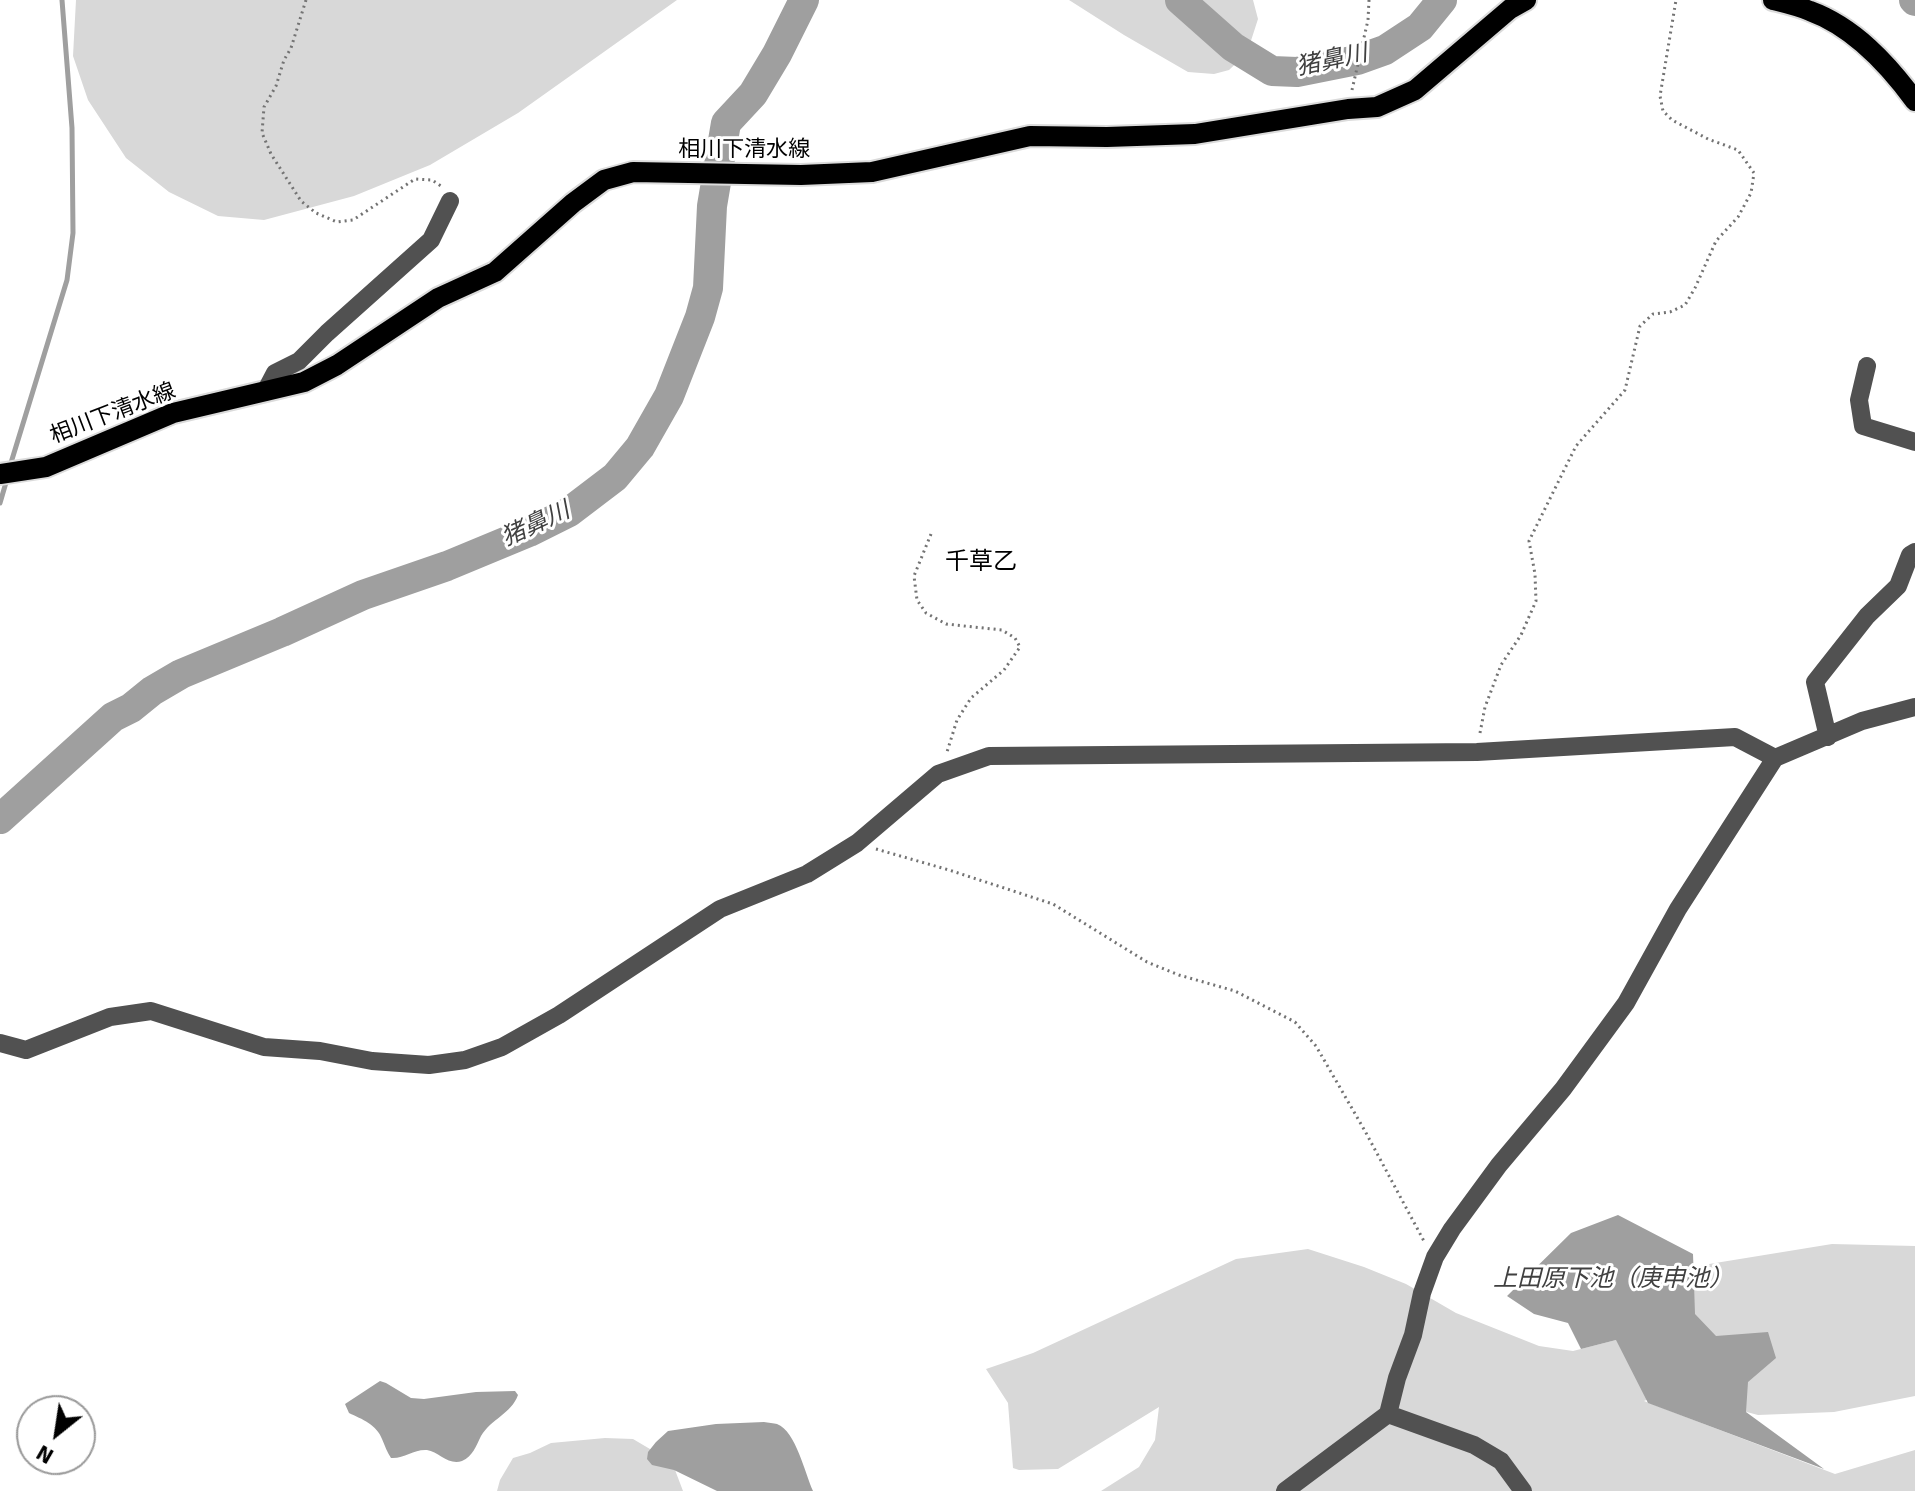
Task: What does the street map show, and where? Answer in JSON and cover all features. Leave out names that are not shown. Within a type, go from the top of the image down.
[{"type":"main road","name":"相川下清水線","points":[[0,474],[46,467],[173,413],[304,382],[337,365],[438,298],[495,272],[573,203],[604,180],[633,172],[801,175],[872,172],[1030,136],[1195,134],[1377,107],[1415,90],[1510,9],[1526,0]]},
{"type":"main road","points":[[1773,0],[1811,11],[1849,33],[1872,50],[1915,101]]},
{"type":"street","points":[[265,392],[275,373],[299,361],[431,240],[450,201]]},
{"type":"street","points":[[1867,366],[1859,400],[1863,426],[1915,442]]},
{"type":"street","points":[[1828,737],[1815,682],[1867,616],[1898,586],[1910,555],[1915,552]]},
{"type":"street","points":[[1285,1491],[1388,1414],[1435,1257],[1499,1165],[1563,1089],[1626,1003],[1678,909],[1775,758],[1862,721],[1915,707]]},
{"type":"street","points":[[1,1048],[26,1050],[110,1017],[151,1011],[264,1047],[429,1065],[465,1060],[502,1047],[559,1015],[720,909],[807,874],[857,843],[938,774],[989,756],[1477,752],[1735,737],[1775,758]]},
{"type":"street","points":[[1388,1414],[1474,1445],[1501,1461],[1518,1484]]},
{"type":"path","points":[[306,0],[291,48],[264,107],[262,133],[271,154],[301,201],[316,213],[337,222],[353,220],[415,179],[432,180],[449,191],[450,201]]},
{"type":"path","points":[[1348,109],[1368,20],[1369,0]]},
{"type":"path","points":[[1477,752],[1485,707],[1501,665],[1521,635],[1536,601],[1529,541],[1576,446],[1625,390],[1640,326],[1653,314],[1670,312],[1685,305],[1716,241],[1738,217],[1751,193],[1754,173],[1738,150],[1672,120],[1663,111],[1660,96],[1676,0]]},
{"type":"path","points":[[931,534],[914,576],[917,600],[926,613],[946,624],[1002,630],[1015,638],[1020,647],[1004,670],[971,698],[957,720],[938,774]]},
{"type":"path","points":[[857,843],[1053,904],[1147,962],[1235,991],[1295,1022],[1316,1046],[1435,1257]]},
{"type":"shaded area","points":[[76,0],[677,0],[518,113],[430,165],[354,196],[264,220],[218,216],[169,192],[126,158],[88,100],[73,56]]},
{"type":"shaded area","points":[[1069,0],[1253,0],[1258,19],[1247,53],[1229,70],[1214,74],[1188,72]]},
{"type":"shaded area","points":[[1832,1244],[1915,1246],[1915,1396],[1834,1412],[1758,1415],[1668,1391],[1644,1401],[1835,1474],[1915,1450],[1915,1491],[1101,1491],[1139,1467],[1155,1440],[1159,1407],[1058,1469],[1019,1470],[1013,1468],[1008,1403],[986,1369],[1033,1353],[1236,1259],[1308,1249],[1406,1284],[1456,1313],[1539,1346],[1573,1351],[1616,1340],[1642,1295],[1703,1265]]},
{"type":"shaded area","points":[[633,1439],[672,1462],[683,1491],[497,1491],[513,1458],[551,1443]]},
{"type":"water","name":"上田原下池（庚申池）","points":[[1618,1215],[1693,1254],[1695,1314],[1716,1336],[1768,1332],[1776,1358],[1748,1382],[1746,1412],[1824,1469],[1648,1403],[1616,1340],[1581,1349],[1568,1323],[1534,1314],[1507,1296],[1571,1233]]},
{"type":"water","points":[[380,1381],[411,1398],[476,1392],[515,1391],[518,1395],[511,1407],[485,1430],[472,1454],[462,1461],[453,1462],[427,1450],[391,1458],[377,1430],[349,1413],[345,1404]]},
{"type":"water","points":[[716,1424],[777,1424],[790,1435],[813,1491],[717,1491],[674,1470],[652,1465],[647,1459],[648,1452],[668,1431]]},
{"type":"waterway","points":[[10,466],[67,280],[73,233],[72,128],[62,0]]},
{"type":"waterway","name":"猪鼻川","points":[[0,819],[113,717],[181,674],[363,595],[447,566],[529,532],[569,512],[615,477],[640,447],[669,396],[700,317],[708,288],[712,206],[726,123],[753,94],[804,0]]},
{"type":"waterway","name":"猪鼻川","points":[[1180,0],[1233,47],[1272,71],[1297,72],[1357,60],[1385,50],[1420,27],[1442,0]]},
{"type":"waterway","points":[[0,503],[7,479]]},
{"type":"district","name":"千草乙","points":[[981,563]]}]
